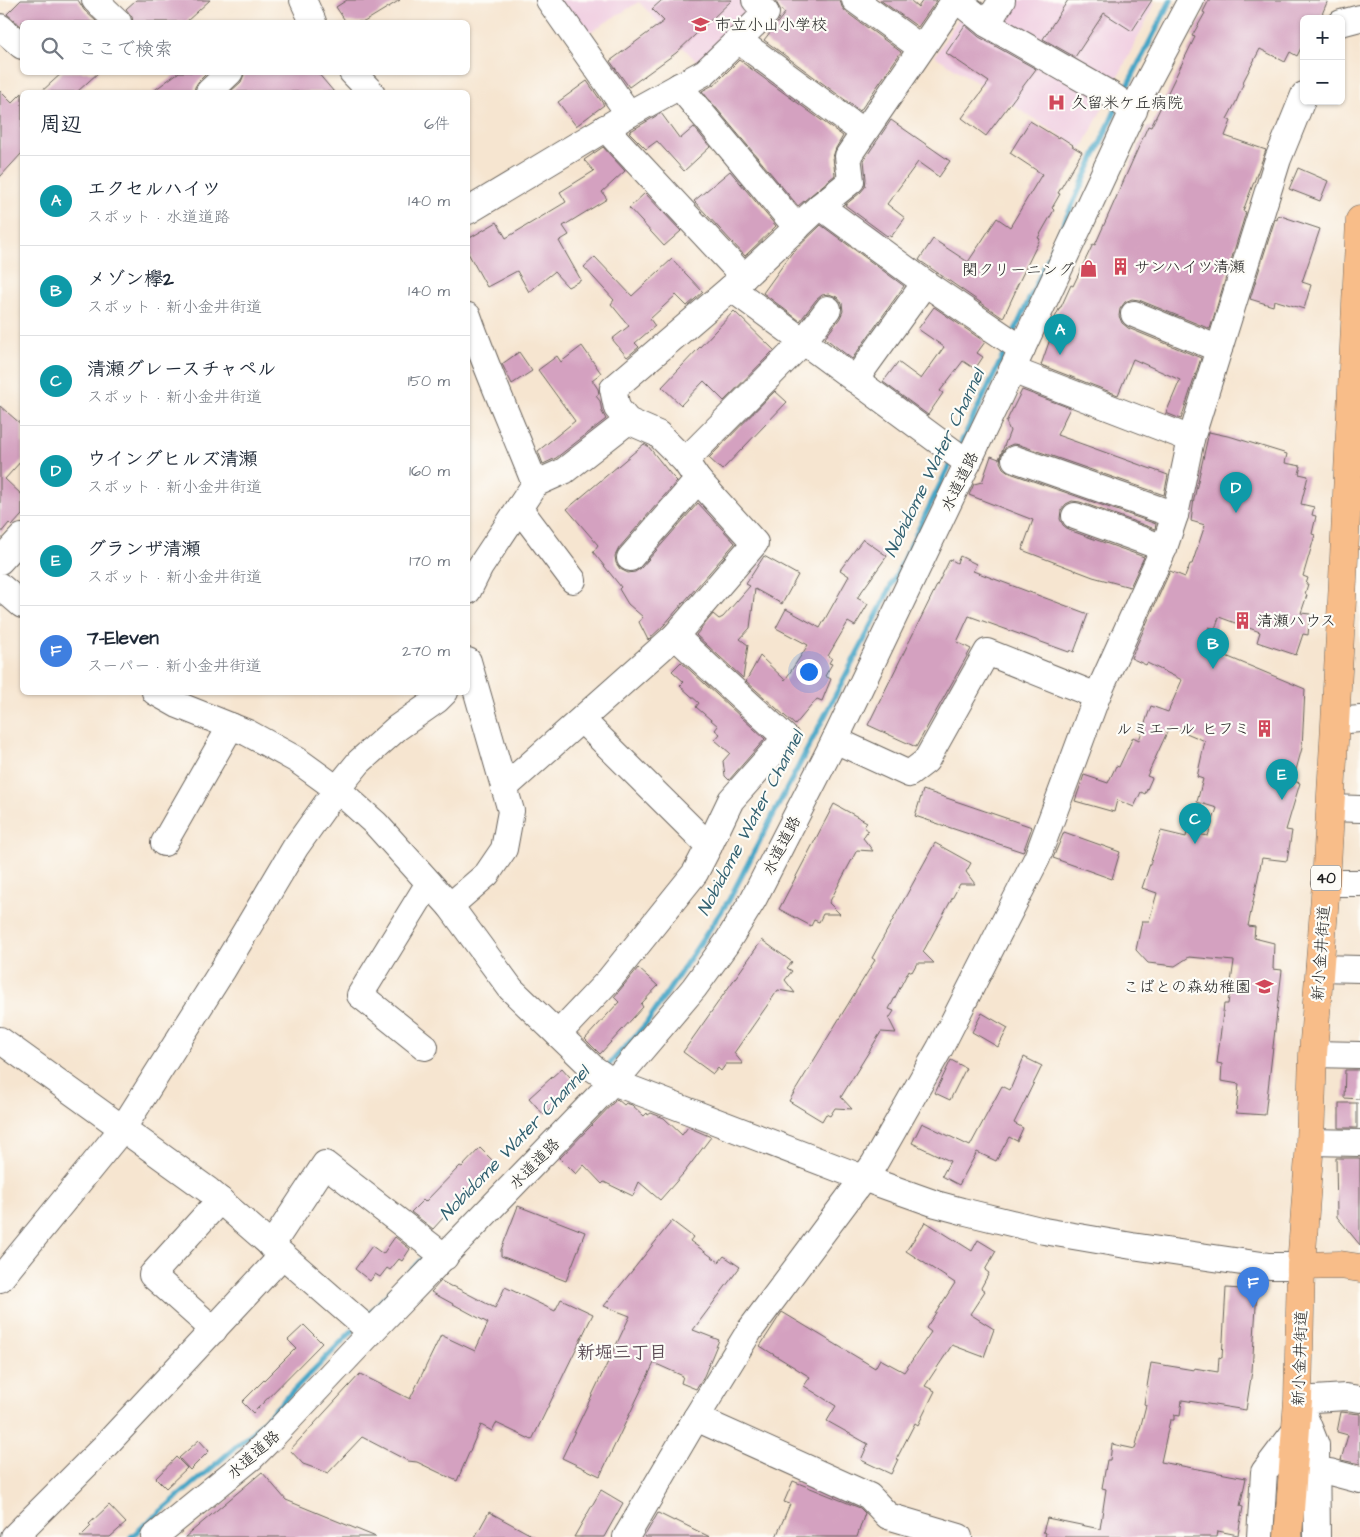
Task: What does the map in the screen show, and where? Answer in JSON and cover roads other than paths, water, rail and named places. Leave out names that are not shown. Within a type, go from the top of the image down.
[{"type":"main road","name":"新小金井街道","points":[[1288,1537],[1298,1400],[1301,1266],[1310,1142],[1313,1054],[1330,808],[1347,720],[1360,220]]},
{"type":"main road","points":[[1301,1266],[1340,1265],[1360,1268]]},
{"type":"street","points":[[95,0],[116,20]]},
{"type":"street","points":[[549,0],[629,114]]},
{"type":"street","points":[[470,210],[605,128],[705,72],[766,13],[755,0]]},
{"type":"street","points":[[855,0],[921,48]]},
{"type":"street","points":[[504,788],[675,636],[755,543],[658,434],[628,421],[617,408],[613,389],[850,181],[848,156],[956,0],[987,24],[1123,104]]},
{"type":"street","points":[[987,24],[1002,0]]},
{"type":"street","name":"水道道路","points":[[154,1537],[251,1458],[614,1082],[694,988],[726,944],[753,900],[834,740],[959,457],[1013,350],[1123,104],[1192,0]]},
{"type":"street","points":[[1345,22],[1360,18]]},
{"type":"street","points":[[0,27],[20,44]]},
{"type":"street","points":[[738,40],[863,132]]},
{"type":"street","points":[[211,90],[227,75]]},
{"type":"street","points":[[355,75],[368,90]]},
{"type":"street","points":[[679,86],[797,228]]},
{"type":"street","points":[[626,1537],[750,1330],[848,1196],[874,1164],[940,1048],[1037,858],[1097,696],[1164,548],[1175,515],[1191,439],[1278,159],[1300,105]]},
{"type":"street","points":[[605,128],[737,282],[803,342],[959,457]]},
{"type":"street","points":[[820,206],[1013,350],[1191,439]]},
{"type":"street","points":[[855,380],[925,283]]},
{"type":"street","points":[[630,558],[692,470],[803,342],[828,309]]},
{"type":"street","points":[[1134,314],[1219,349]]},
{"type":"street","points":[[470,327],[535,484]]},
{"type":"street","points":[[470,587],[480,567],[535,484],[564,471],[628,421]]},
{"type":"street","points":[[1015,459],[1175,515]]},
{"type":"street","points":[[519,508],[573,580]]},
{"type":"street","points":[[1076,516],[1164,548]]},
{"type":"street","points":[[0,561],[20,539]]},
{"type":"street","points":[[0,586],[20,603]]},
{"type":"street","points":[[558,1034],[615,972],[695,873],[731,800],[786,738],[675,636]]},
{"type":"street","points":[[834,740],[909,774],[926,762],[987,652],[1097,696]]},
{"type":"street","points":[[450,906],[487,874],[504,850],[511,811],[470,674]]},
{"type":"street","points":[[167,695],[184,699],[297,760],[337,789],[376,824],[450,906],[511,989],[594,1069],[614,1082],[863,1178],[936,1204],[1044,1231],[1269,1266],[1301,1266]]},
{"type":"street","points":[[0,1279],[123,1128],[222,971],[295,848],[337,789],[359,762],[441,695]]},
{"type":"street","points":[[582,720],[709,846]]},
{"type":"street","points":[[164,843],[231,726]]},
{"type":"street","points":[[1330,808],[1360,809]]},
{"type":"street","points":[[424,1047],[360,995],[429,882]]},
{"type":"street","points":[[1326,883],[1360,883]]},
{"type":"street","points":[[1319,968],[1360,969]]},
{"type":"street","points":[[0,1040],[220,1200],[371,1332]]},
{"type":"street","points":[[1313,1054],[1360,1055]]},
{"type":"street","points":[[1310,1142],[1360,1143]]},
{"type":"street","points":[[14,1537],[103,1448],[214,1330],[277,1251],[325,1164],[445,1257]]},
{"type":"street","points":[[214,1330],[152,1275],[220,1200]]},
{"type":"street","points":[[1317,1537],[1316,1445],[1298,1400],[1346,1397],[1360,1399]]},
{"type":"street","points":[[696,1418],[869,1496],[888,1516],[958,1537]]},
{"type":"street","points":[[1260,1537],[1264,1472],[1295,1431]]},
{"type":"street","points":[[1317,1472],[1330,1472],[1360,1480]]},
{"type":"waterway","name":"Nobidome Water Channel","points":[[1122,96],[1171,0]]},
{"type":"waterway","name":"Nobidome Water Channel","points":[[1013,335],[1117,107]]},
{"type":"waterway","name":"Nobidome Water Channel","points":[[959,447],[1007,348]]},
{"type":"waterway","name":"Nobidome Water Channel","points":[[605,1069],[646,1024],[729,900],[875,619],[952,460]]},
{"type":"waterway","name":"Nobidome Water Channel","points":[[366,1317],[429,1252]]},
{"type":"waterway","name":"Nobidome Water Channel","points":[[131,1537],[252,1433],[356,1327]]},
{"type":"place","name":"市立小山小学校","points":[[701,24]]},
{"type":"place","name":"久留米ケ丘病院","points":[[1057,102]]},
{"type":"place","name":"サンハイツ清瀬","points":[[1120,266]]},
{"type":"place","name":"関クリーニング","points":[[1088,269]]},
{"type":"place","name":"エクセルハイツ","points":[[1060,355]]},
{"type":"place","name":"ウイングヒルズ清瀬","points":[[1236,513]]},
{"type":"place","name":"清瀬ハウス","points":[[1243,620]]},
{"type":"place","name":"メゾン欅2","points":[[1213,669]]},
{"type":"place","name":"ルミエール ヒフミ","points":[[1264,728]]},
{"type":"place","name":"グランザ清瀬","points":[[1282,800]]},
{"type":"place","name":"清瀬グレースチャペル","points":[[1195,844]]},
{"type":"place","name":"こばとの森幼稚園","points":[[1265,986]]},
{"type":"place","name":"7-Eleven","points":[[1253,1308]]},
{"type":"district","name":"新堀三丁目","points":[[622,1352]]}]
